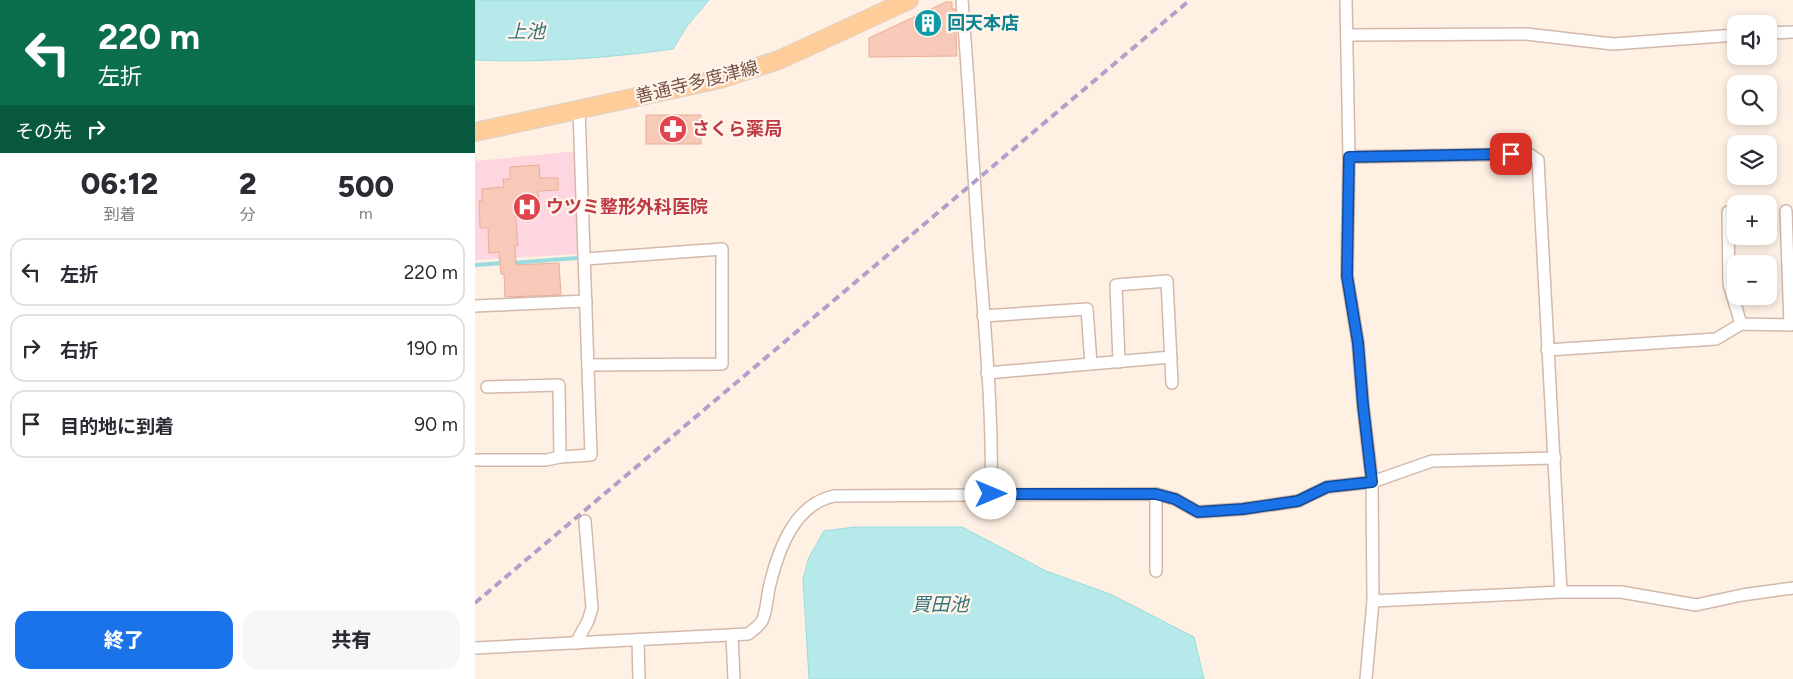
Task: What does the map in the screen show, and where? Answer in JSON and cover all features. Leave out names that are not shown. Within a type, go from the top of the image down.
[{"type":"main road","name":"善通寺多度津線","points":[[475,132],[720,79],[779,60],[909,0]]},
{"type":"street","points":[[962,0],[971,97],[974,184],[993,443],[991,494]]},
{"type":"street","points":[[1346,0],[1349,157],[1347,276],[1358,343],[1372,482],[1373,601],[1366,679]]},
{"type":"street","points":[[1777,33],[1793,32]]},
{"type":"street","points":[[1347,35],[1525,34],[1613,44],[1727,36]]},
{"type":"street","points":[[475,460],[546,460],[591,455],[579,110]]},
{"type":"street","points":[[1349,157],[1529,154],[1538,160],[1561,592]]},
{"type":"street","points":[[1547,350],[1716,340],[1741,324],[1792,322],[1786,211]]},
{"type":"street","points":[[1728,245],[1729,284],[1741,324]]},
{"type":"street","points":[[585,259],[722,249],[723,364],[589,365]]},
{"type":"street","points":[[1119,362],[1116,285],[1167,282],[1172,383]]},
{"type":"street","points":[[475,306],[586,301]]},
{"type":"street","points":[[983,316],[1087,309],[1091,364]]},
{"type":"street","points":[[987,373],[1171,358]]},
{"type":"street","points":[[501,374],[501,386]]},
{"type":"street","points":[[487,387],[559,385],[560,457]]},
{"type":"street","points":[[475,648],[748,634],[761,622],[770,582],[784,544],[800,516],[813,503],[834,496],[1156,494],[1175,499],[1198,512],[1298,501],[1327,487],[1372,482],[1432,461],[1447,459],[1555,458]]},
{"type":"street","points":[[1156,494],[1156,571]]},
{"type":"street","points":[[576,643],[588,621],[592,608],[585,521]]},
{"type":"street","points":[[1156,542],[1168,542]]},
{"type":"street","points":[[1373,601],[1561,592],[1621,592],[1696,605],[1742,595],[1793,588]]},
{"type":"street","points":[[732,635],[734,679]]},
{"type":"street","points":[[638,640],[639,679]]},
{"type":"shaded area","name":"ウツミ整形外科医院","points":[[577,151],[580,254],[475,260],[475,155],[477,161]]},
{"type":"water","name":"上池","points":[[475,0],[709,0],[687,26],[673,49],[624,55],[525,61],[475,60]]},
{"type":"water","name":"買田池","points":[[854,527],[962,527],[1046,571],[1110,594],[1194,637],[1204,679],[809,679],[803,579],[809,557],[824,531]]},
{"type":"building","name":"回天本店","points":[[946,2],[952,2],[952,9],[955,9],[957,56],[869,57],[869,38]]},
{"type":"building","name":"さくら薬局","points":[[646,115],[701,115],[701,144],[646,144]]},
{"type":"building","points":[[539,165],[540,178],[558,178],[558,190],[538,191],[539,203],[530,203],[530,209],[515,210],[518,246],[515,246],[516,265],[559,263],[561,295],[505,297],[504,274],[501,274],[499,252],[489,253],[488,228],[480,228],[479,201],[482,201],[482,189],[504,187],[503,179],[510,179],[510,167]]},
{"type":"waterway","points":[[512,263],[577,258]]},
{"type":"waterway","points":[[475,265],[503,263]]},
{"type":"railway","points":[[475,603],[1190,0]]},
{"type":"place","name":"回天本店","points":[[928,23]]},
{"type":"place","name":"さくら薬局","points":[[673,129]]},
{"type":"place","name":"ウツミ整形外科医院","points":[[527,207]]},
{"type":"route","points":[[991,494],[1156,494],[1175,499],[1198,512],[1243,509],[1298,501],[1327,487],[1372,482],[1358,343],[1347,276],[1349,157],[1511,154]]}]
